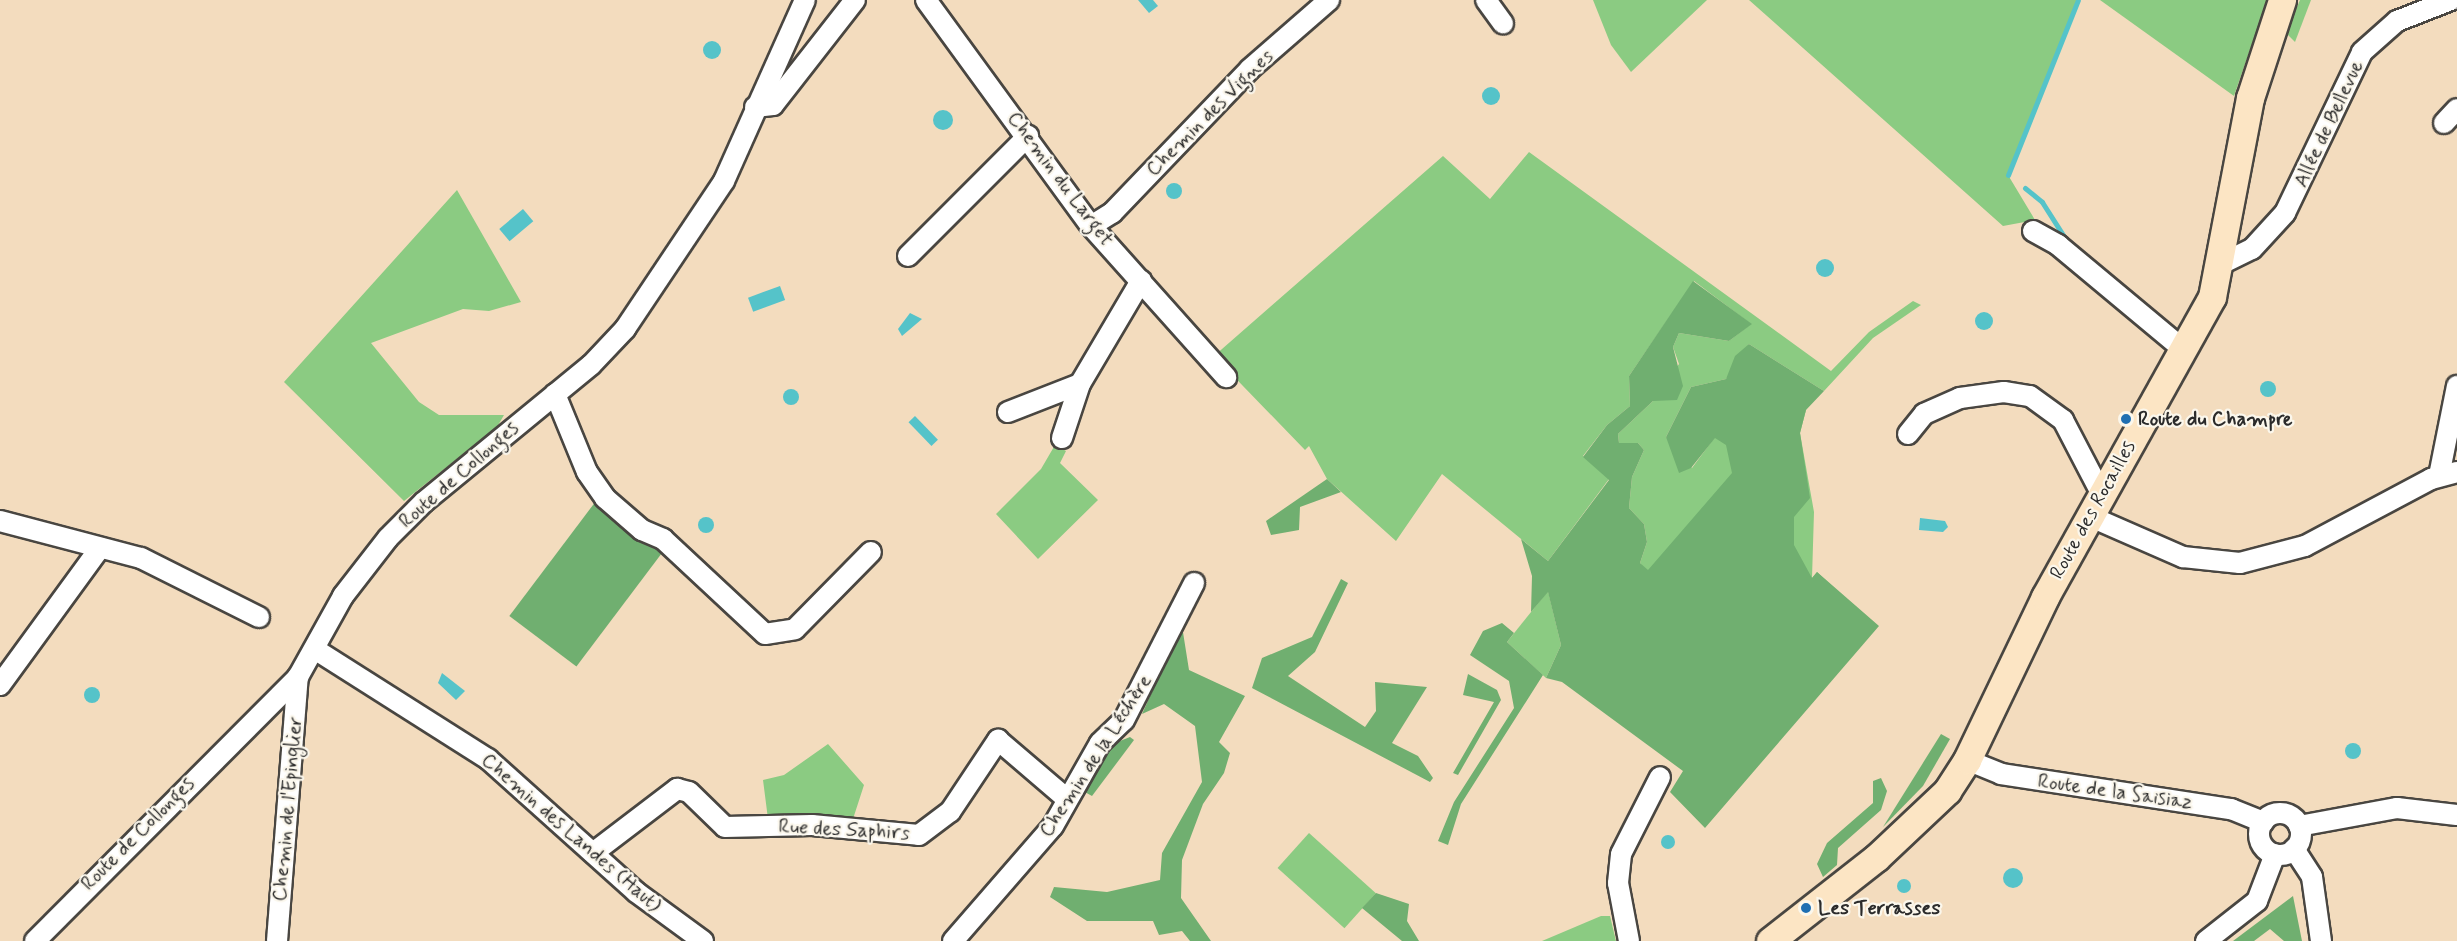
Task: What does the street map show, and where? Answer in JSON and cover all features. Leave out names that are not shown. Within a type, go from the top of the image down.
[{"type":"street","name":"Route de Collonges","points":[[35,941],[298,677],[316,650],[343,596],[388,538],[591,365],[645,303],[724,181],[755,107],[805,0]]},
{"type":"street","points":[[755,107],[773,105],[855,0]]},
{"type":"street","name":"Chemin du Larget","points":[[926,0],[1028,136],[1091,226],[1226,377]]},
{"type":"street","name":"Chemin des Vignes","points":[[1091,226],[1112,213],[1250,69],[1329,0]]},
{"type":"street","points":[[1485,0],[1503,24]]},
{"type":"street","name":"Route des Rocailles","points":[[1770,941],[1876,858],[1947,791],[1967,759],[2095,504],[2212,297],[2221,264],[2250,98],[2282,0]]},
{"type":"street","name":"Allée de Bellevue","points":[[2221,264],[2252,249],[2285,213],[2362,52],[2397,21],[2451,0]]},
{"type":"street","points":[[908,256],[1028,136]]},
{"type":"street","points":[[2033,231],[2058,245],[2184,350]]},
{"type":"street","points":[[1062,438],[1080,384],[1141,281]]},
{"type":"street","points":[[1008,412],[1080,384]]},
{"type":"street","points":[[1908,434],[1924,414],[1960,398],[2004,392],[2030,396],[2063,420],[2095,504],[2183,557],[2240,563],[2305,546],[2448,474],[2457,386]]},
{"type":"street","points":[[555,394],[588,472],[605,498],[642,530],[663,539],[765,634],[795,629],[872,552]]},
{"type":"street","points":[[0,521],[141,558],[259,616]]},
{"type":"street","points":[[0,686],[100,548]]},
{"type":"street","name":"Chemin de la Léchère","points":[[953,941],[1053,826],[1066,798],[1100,743],[1138,699],[1194,583]]},
{"type":"street","name":"Chemin des Landes (Haut)","points":[[316,650],[488,759],[694,939]]},
{"type":"street","name":"Chemin de l'Epinglier","points":[[277,941],[298,677]]},
{"type":"street","name":"Rue des Saphirs","points":[[593,853],[677,789],[689,792],[725,827],[812,825],[919,835],[950,812],[998,740],[1066,798]]},
{"type":"street","name":"Route de la Saisiaz","points":[[1967,759],[2001,774],[2231,809],[2264,822]]},
{"type":"street","points":[[1629,941],[1620,898],[1621,854],[1660,777]]},
{"type":"street","points":[[2321,941],[2312,878],[2285,852],[2260,841],[2264,822],[2282,814],[2299,826],[2397,808],[2457,815]]},
{"type":"street","points":[[2206,941],[2257,901],[2299,826]]},
{"type":"green space","points":[[1593,0],[1707,0],[1631,72],[1611,45]]},
{"type":"green space","points":[[1749,0],[2078,0],[2008,175],[2035,220],[2003,226]]},
{"type":"green space","points":[[2100,0],[2267,0],[2234,96]]},
{"type":"green space","points":[[2300,0],[2311,0],[2295,42],[2286,33]]},
{"type":"green space","points":[[1529,152],[1831,371],[1869,332],[1913,301],[1921,305],[1873,338],[1824,391],[1749,344],[1726,379],[1691,387],[1666,437],[1692,468],[1715,437],[1806,410],[1800,433],[1814,512],[1812,578],[1817,572],[1831,585],[1714,665],[1640,563],[1647,542],[1644,524],[1629,508],[1632,477],[1644,450],[1638,443],[1619,443],[1618,434],[1653,401],[1679,364],[1673,347],[1679,333],[1729,341],[1751,324],[1694,281],[1629,376],[1630,406],[1607,425],[1583,456],[1609,479],[1548,561],[1442,474],[1396,541],[1327,479],[1309,446],[1305,450],[1214,356],[1443,156],[1490,199]]},
{"type":"green space","points":[[457,190],[521,302],[489,311],[463,309],[371,343],[419,402],[439,415],[504,415],[497,427],[404,501],[284,382]]},
{"type":"green space","points":[[1693,281],[1752,324],[1729,341],[1679,333],[1673,347],[1683,386],[1677,400],[1653,401],[1618,434],[1619,443],[1638,443],[1644,450],[1632,477],[1629,508],[1644,524],[1647,542],[1640,563],[1648,570],[1732,473],[1726,445],[1715,438],[1691,468],[1679,473],[1666,437],[1691,387],[1726,379],[1735,356],[1749,344],[1824,391],[1806,410],[1800,433],[1810,498],[1794,517],[1794,545],[1812,578],[1817,572],[1879,626],[1705,828],[1670,792],[1683,771],[1562,682],[1546,678],[1561,645],[1548,592],[1531,612],[1532,576],[1521,539],[1548,561],[1609,480],[1583,457],[1607,425],[1630,406],[1629,376]]},
{"type":"green space","points":[[1055,445],[1066,451],[1060,463],[1098,500],[1038,559],[996,514],[1041,469]]},
{"type":"green space","points":[[1327,479],[1341,492],[1300,507],[1299,530],[1271,535],[1266,521]]},
{"type":"green space","points":[[596,501],[663,552],[576,667],[509,616]]},
{"type":"green space","points":[[1341,579],[1348,583],[1315,652],[1288,676],[1365,727],[1376,711],[1375,682],[1427,687],[1392,743],[1418,756],[1433,778],[1430,782],[1252,688],[1262,658],[1312,637]]},
{"type":"green space","points":[[1548,591],[1561,645],[1546,678],[1507,642]]},
{"type":"green space","points":[[1502,623],[1514,633],[1507,642],[1543,675],[1461,804],[1448,845],[1438,841],[1454,802],[1514,708],[1509,681],[1470,655],[1483,631]]},
{"type":"green space","points":[[1182,626],[1189,670],[1245,696],[1219,742],[1230,753],[1224,773],[1203,804],[1182,860],[1181,898],[1211,941],[1190,941],[1182,931],[1159,935],[1153,921],[1087,921],[1050,897],[1054,887],[1107,892],[1160,880],[1162,853],[1202,782],[1195,726],[1164,704],[1142,714]]},
{"type":"green space","points":[[1468,674],[1497,690],[1501,700],[1458,775],[1453,773],[1494,702],[1463,695]]},
{"type":"green space","points":[[1941,734],[1950,739],[1923,786],[1883,827]]},
{"type":"green space","points":[[1130,737],[1134,740],[1092,796],[1083,791],[1110,745]]},
{"type":"green space","points":[[828,744],[864,785],[852,822],[768,819],[763,780],[784,775]]},
{"type":"green space","points":[[1881,778],[1887,791],[1881,810],[1838,848],[1837,865],[1823,877],[1817,864],[1827,843],[1873,803],[1873,781]]},
{"type":"green space","points":[[1309,833],[1376,893],[1344,928],[1278,868]]},
{"type":"green space","points":[[1376,893],[1409,904],[1407,921],[1419,941],[1402,941],[1362,908]]},
{"type":"green space","points":[[2293,896],[2302,941],[2284,941],[2270,929],[2254,941],[2233,941]]},
{"type":"green space","points":[[1601,916],[1610,916],[1616,941],[1542,941]]},
{"type":"water","points":[[1138,0],[1153,0],[1158,6],[1149,13]]},
{"type":"water","points":[[712,41],[718,44],[721,50],[718,56],[712,59],[706,56],[703,50],[706,44]]},
{"type":"water","points":[[1487,87],[1495,87],[1500,92],[1498,103],[1487,105],[1482,100],[1482,92]]},
{"type":"water","points":[[943,110],[950,113],[953,120],[950,127],[943,130],[936,127],[933,120],[936,113]]},
{"type":"water","points":[[1171,183],[1177,183],[1182,191],[1180,197],[1171,199],[1166,194],[1166,188]]},
{"type":"water","points":[[523,209],[533,221],[510,241],[499,229]]},
{"type":"water","points":[[1825,259],[1831,262],[1834,268],[1831,274],[1825,277],[1819,274],[1816,268],[1819,262]]},
{"type":"water","points":[[780,286],[785,300],[753,312],[748,298]]},
{"type":"water","points":[[1984,312],[1990,315],[1993,321],[1990,327],[1984,330],[1978,327],[1975,321],[1978,315]]},
{"type":"water","points":[[910,313],[922,319],[902,336],[898,329]]},
{"type":"water","points":[[2265,381],[2271,381],[2276,389],[2274,395],[2265,397],[2260,392],[2260,386]]},
{"type":"water","points":[[791,389],[799,397],[791,405],[783,397]]},
{"type":"water","points":[[915,416],[938,440],[931,446],[909,422]]},
{"type":"water","points":[[706,517],[714,525],[706,533],[698,525]]},
{"type":"water","points":[[1920,518],[1945,521],[1948,527],[1943,532],[1919,530]]},
{"type":"water","points":[[442,673],[465,691],[456,700],[438,683]]},
{"type":"water","points":[[92,687],[98,689],[100,695],[98,701],[92,703],[86,701],[84,695],[86,689]]},
{"type":"water","points":[[2353,743],[2361,751],[2353,759],[2345,751]]},
{"type":"water","points":[[1665,835],[1671,835],[1675,842],[1671,849],[1665,849],[1661,845],[1661,839]]},
{"type":"water","points":[[2013,868],[2020,871],[2023,878],[2020,885],[2013,888],[2006,885],[2003,878],[2006,871]]},
{"type":"water","points":[[1901,879],[1907,879],[1911,886],[1907,893],[1901,893],[1897,889],[1897,883]]},
{"type":"waterway","points":[[2008,175],[2078,0]]},
{"type":"waterway","points":[[2025,188],[2042,202],[2070,246]]},
{"type":"waterway","points":[[2166,323],[2177,331]]},
{"type":"place","name":"Route du Champre","points":[[2126,419]]},
{"type":"place","name":"Les Terrasses","points":[[1806,908]]}]
